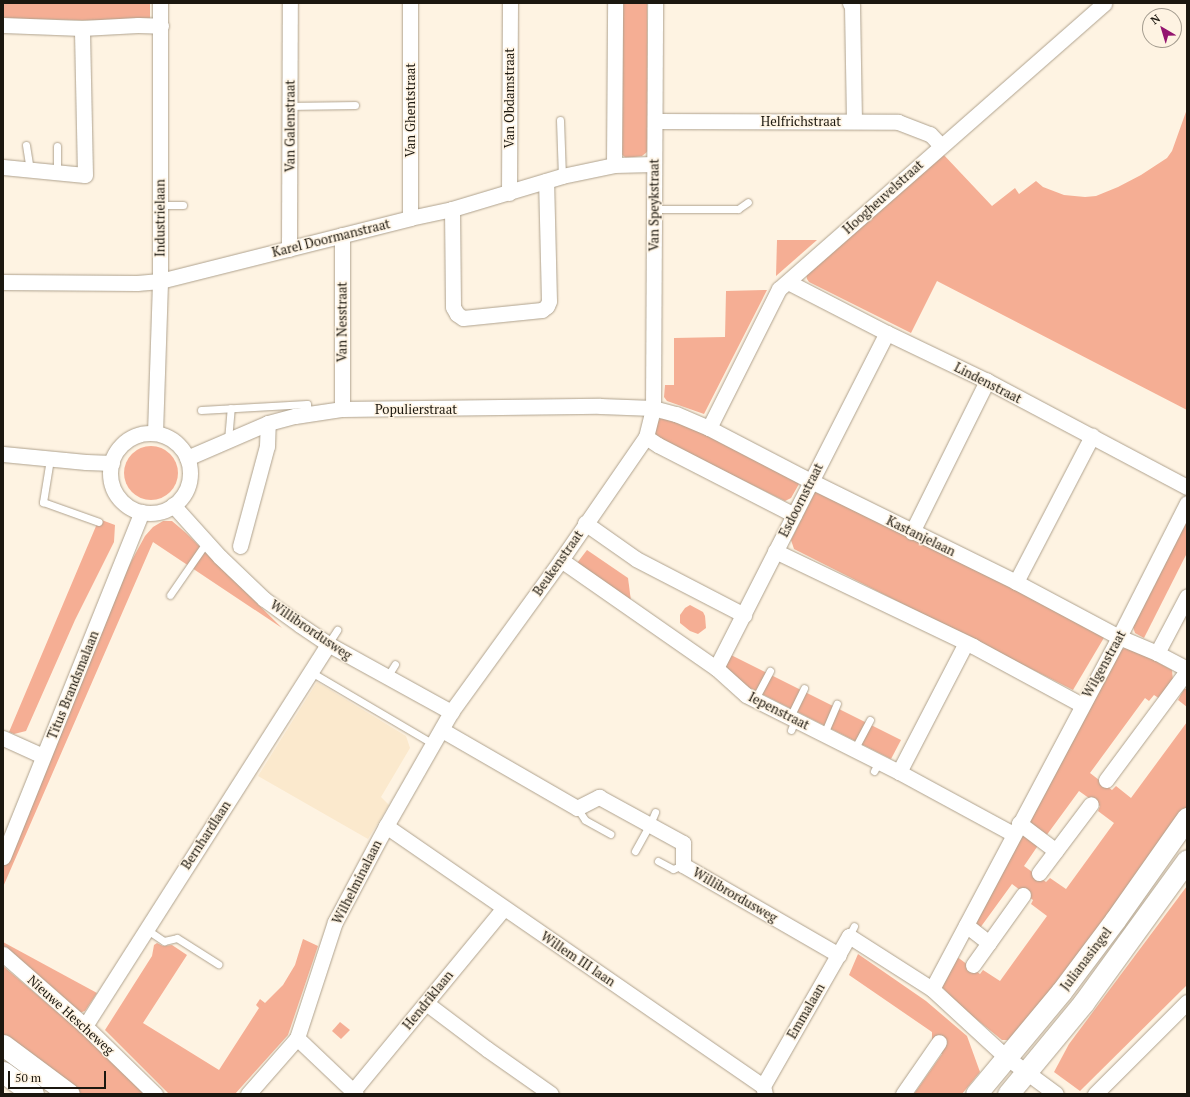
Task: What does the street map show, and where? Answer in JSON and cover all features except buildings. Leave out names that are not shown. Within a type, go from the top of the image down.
[{"type":"main road","name":"Julianasingel","points":[[976,1094],[1061,992],[1115,920],[1187,818]]},
{"type":"main road","name":"Julianasingel","points":[[1008,1094],[1084,1002],[1187,860]]},
{"type":"main road","points":[[3,1045],[69,1094]]},
{"type":"main road","points":[[3,1072],[33,1094]]},
{"type":"street","name":"Industrielaan","points":[[155,433],[160,281],[160,3]]},
{"type":"street","name":"Van Galenstraat","points":[[289,249],[290,3]]},
{"type":"street","name":"Van Ghentstraat","points":[[410,3],[410,218]]},
{"type":"street","name":"Van Obdamstraat","points":[[509,193],[510,3]]},
{"type":"street","points":[[614,165],[615,3]]},
{"type":"street","name":"Van Speykstraat","points":[[653,408],[655,3]]},
{"type":"street","points":[[850,3],[852,6],[854,121]]},
{"type":"street","name":"Hoogheuvelstraat","points":[[709,428],[779,289],[1104,3]]},
{"type":"street","points":[[3,25],[82,28],[138,25],[161,26]]},
{"type":"street","points":[[3,167],[85,175],[82,28]]},
{"type":"street","name":"Helfrichstraat","points":[[655,120],[898,122],[930,134],[941,146]]},
{"type":"street","name":"Karel Doormanstraat","points":[[3,282],[137,283],[160,281],[410,218],[452,209],[562,176],[614,165],[654,164]]},
{"type":"street","points":[[452,209],[453,307],[457,314],[463,318],[542,310],[547,306],[549,301],[546,181]]},
{"type":"street","name":"Van Nesstraat","points":[[342,235],[342,409]]},
{"type":"street","name":"Lindenstraat","points":[[788,282],[887,334],[987,381],[1187,487]]},
{"type":"street","name":"Esdoornstraat","points":[[716,668],[887,334]]},
{"type":"street","points":[[912,532],[987,381]]},
{"type":"street","name":"Populierstraat","points":[[188,458],[268,423],[308,414],[342,409],[600,406],[653,408]]},
{"type":"street","name":"Kastanjelaan","points":[[653,408],[676,414],[709,428],[912,532],[1016,582],[1119,637],[1157,653],[1187,670]]},
{"type":"street","name":"Beukenstraat","points":[[451,712],[561,560],[646,437],[653,408]]},
{"type":"street","points":[[240,546],[267,446],[268,423]]},
{"type":"street","points":[[143,433],[155,433],[175,441],[182,448],[188,458],[190,470],[189,482],[184,494],[174,505],[166,509],[154,512],[142,512],[125,503],[113,488],[110,475],[116,452],[123,443],[143,433]]},
{"type":"street","points":[[1016,582],[1092,436]]},
{"type":"street","points":[[646,437],[658,445],[794,515]]},
{"type":"street","points":[[3,454],[112,463]]},
{"type":"street","name":"Wilgenstraat","points":[[932,989],[1016,828],[1119,637],[1187,503]]},
{"type":"street","name":"Willibrordusweg","points":[[174,505],[206,543],[264,599],[328,644],[391,671],[451,712]]},
{"type":"street","name":"Titus Brandsmalaan","points":[[3,858],[142,512]]},
{"type":"street","points":[[585,524],[636,559],[744,615]]},
{"type":"street","points":[[776,551],[966,643],[1082,705]]},
{"type":"street","name":"Iepenstraat","points":[[561,560],[716,668],[746,695],[792,722],[824,734],[854,750],[876,767],[899,772],[1016,828]]},
{"type":"street","points":[[1157,653],[1187,596]]},
{"type":"street","points":[[899,772],[966,643]]},
{"type":"street","name":"Bernhardlaan","points":[[85,1026],[328,644]]},
{"type":"street","points":[[1106,780],[1187,670]]},
{"type":"street","name":"Wilhelminalaan","points":[[248,1094],[297,1038],[335,922],[386,826],[451,712]]},
{"type":"street","points":[[442,730],[577,808]]},
{"type":"street","points":[[3,738],[43,756]]},
{"type":"street","name":"Willibrordusweg","points":[[577,808],[599,796],[652,818],[683,843],[683,865],[838,955]]},
{"type":"street","points":[[1039,873],[1091,804]]},
{"type":"street","name":"Willem III laan","points":[[386,826],[764,1090]]},
{"type":"street","points":[[1016,828],[1056,851]]},
{"type":"street","points":[[973,965],[1023,895]]},
{"type":"street","name":"Hendriklaan","points":[[355,1093],[504,908]]},
{"type":"street","points":[[966,925],[989,943]]},
{"type":"street","name":"Emmalaan","points":[[764,1090],[852,931],[932,989]]},
{"type":"street","name":"Nieuwe Hescheweg","points":[[3,954],[85,1026],[155,1094]]},
{"type":"street","points":[[932,989],[1006,1057],[1056,1094]]},
{"type":"street","points":[[1095,1094],[1187,1002]]},
{"type":"street","points":[[426,1003],[487,1049],[551,1094]]},
{"type":"street","points":[[297,1038],[355,1093]]},
{"type":"street","points":[[903,1094],[939,1042]]},
{"type":"lane","points":[[290,106],[356,105]]},
{"type":"lane","points":[[560,120],[562,176]]},
{"type":"lane","points":[[26,145],[30,169]]},
{"type":"lane","points":[[57,146],[57,172]]},
{"type":"lane","points":[[654,209],[738,209],[748,202]]},
{"type":"lane","points":[[160,205],[183,206]]},
{"type":"lane","points":[[200,410],[307,404],[308,414]]},
{"type":"lane","points":[[228,441],[231,408]]},
{"type":"lane","points":[[50,459],[43,502],[99,522]]},
{"type":"lane","points":[[170,595],[206,543]]},
{"type":"lane","points":[[328,644],[338,630]]},
{"type":"lane","points":[[755,699],[770,671]]},
{"type":"lane","points":[[311,672],[433,744]]},
{"type":"lane","points":[[792,722],[804,688]]},
{"type":"lane","points":[[824,734],[837,704]]},
{"type":"lane","points":[[854,750],[870,720]]},
{"type":"lane","points":[[577,808],[585,820],[610,834]]},
{"type":"lane","points":[[635,851],[652,818]]},
{"type":"lane","points":[[658,861],[673,869],[683,865]]},
{"type":"lane","points":[[146,929],[164,941],[177,938],[218,964]]},
{"type":"shaded area","points":[[3,3],[150,3],[150,21],[3,19]]},
{"type":"shaded area","points":[[619,3],[647,3],[648,147],[647,152],[642,156],[626,158],[620,153],[622,140],[622,30]]},
{"type":"shaded area","points":[[1187,109],[1187,410],[937,281],[911,333],[809,282],[807,279],[806,273],[942,153],[992,206],[1015,188],[1019,194],[1036,181],[1043,187],[1064,195],[1085,197],[1096,196],[1141,175],[1167,158],[1172,151]]},
{"type":"shaded area","points":[[777,240],[817,240],[776,276]]},
{"type":"shaded area","points":[[767,290],[704,414],[667,401],[664,397],[665,385],[674,385],[674,338],[725,337],[726,291]]},
{"type":"shaded area","points":[[666,417],[679,421],[795,477],[799,484],[791,498],[785,501],[718,468],[663,444],[653,432],[656,423],[660,419]]},
{"type":"shaded area","points":[[151,446],[161,448],[170,454],[176,463],[178,473],[176,483],[170,492],[161,498],[151,500],[141,498],[132,492],[126,483],[124,473],[126,463],[132,454],[141,448]]},
{"type":"shaded area","points":[[822,491],[1097,630],[1105,636],[1073,690],[794,549],[791,540],[815,492]]},
{"type":"shaded area","points":[[1187,516],[1187,553],[1144,638],[1135,633],[1132,624]]},
{"type":"shaded area","points":[[99,519],[115,525],[114,542],[75,620],[26,731],[14,734],[9,732]]},
{"type":"shaded area","points":[[163,521],[172,521],[186,533],[282,628],[153,542],[3,887],[3,840],[94,630],[145,536],[153,527]]},
{"type":"shaded area","points":[[587,550],[628,578],[631,601],[577,563]]},
{"type":"shaded area","points":[[690,605],[703,612],[705,616],[706,628],[698,634],[690,631],[680,623],[680,615],[685,608]]},
{"type":"shaded area","points":[[1131,648],[1172,670],[1173,681],[1160,699],[1154,695],[1149,701],[1145,698],[1090,773],[1112,790],[1116,786],[1131,798],[1187,722],[1187,809],[1092,941],[1009,1040],[1002,1040],[960,1006],[942,987],[942,981],[956,956],[980,974],[983,970],[1000,981],[1047,916],[1031,904],[1033,900],[1012,884],[980,928],[973,923],[1023,829],[1039,844],[1024,866],[1046,882],[1050,878],[1066,889],[1114,823],[1098,811],[1100,806],[1079,791],[1046,836],[1027,821],[1120,650]]},
{"type":"shaded area","points":[[729,654],[901,740],[891,759],[738,682],[723,666]]},
{"type":"shaded area","points":[[317,682],[406,736],[410,748],[381,797],[389,805],[368,839],[258,776]]},
{"type":"shaded area","points":[[1184,689],[1187,689],[1187,707],[1178,700]]},
{"type":"shaded area","points":[[1187,886],[1187,985],[1080,1091],[1054,1072],[1069,1044]]},
{"type":"shaded area","points":[[303,939],[318,946],[288,1035],[235,1094],[169,1094],[105,1030],[152,956],[154,945],[157,943],[163,946],[172,945],[187,955],[143,1023],[219,1070],[259,1008],[256,1005],[260,999],[265,1003],[283,985],[295,965]]},
{"type":"shaded area","points":[[3,942],[97,993],[85,1011],[79,1013],[3,949]]},
{"type":"shaded area","points":[[858,954],[926,1001],[967,1036],[980,1072],[962,1094],[914,1094],[942,1054],[932,1047],[932,1032],[849,975]]},
{"type":"shaded area","points":[[3,966],[82,1033],[145,1094],[77,1094],[3,1039]]},
{"type":"shaded area","points":[[340,1022],[350,1030],[341,1039],[332,1031]]}]
